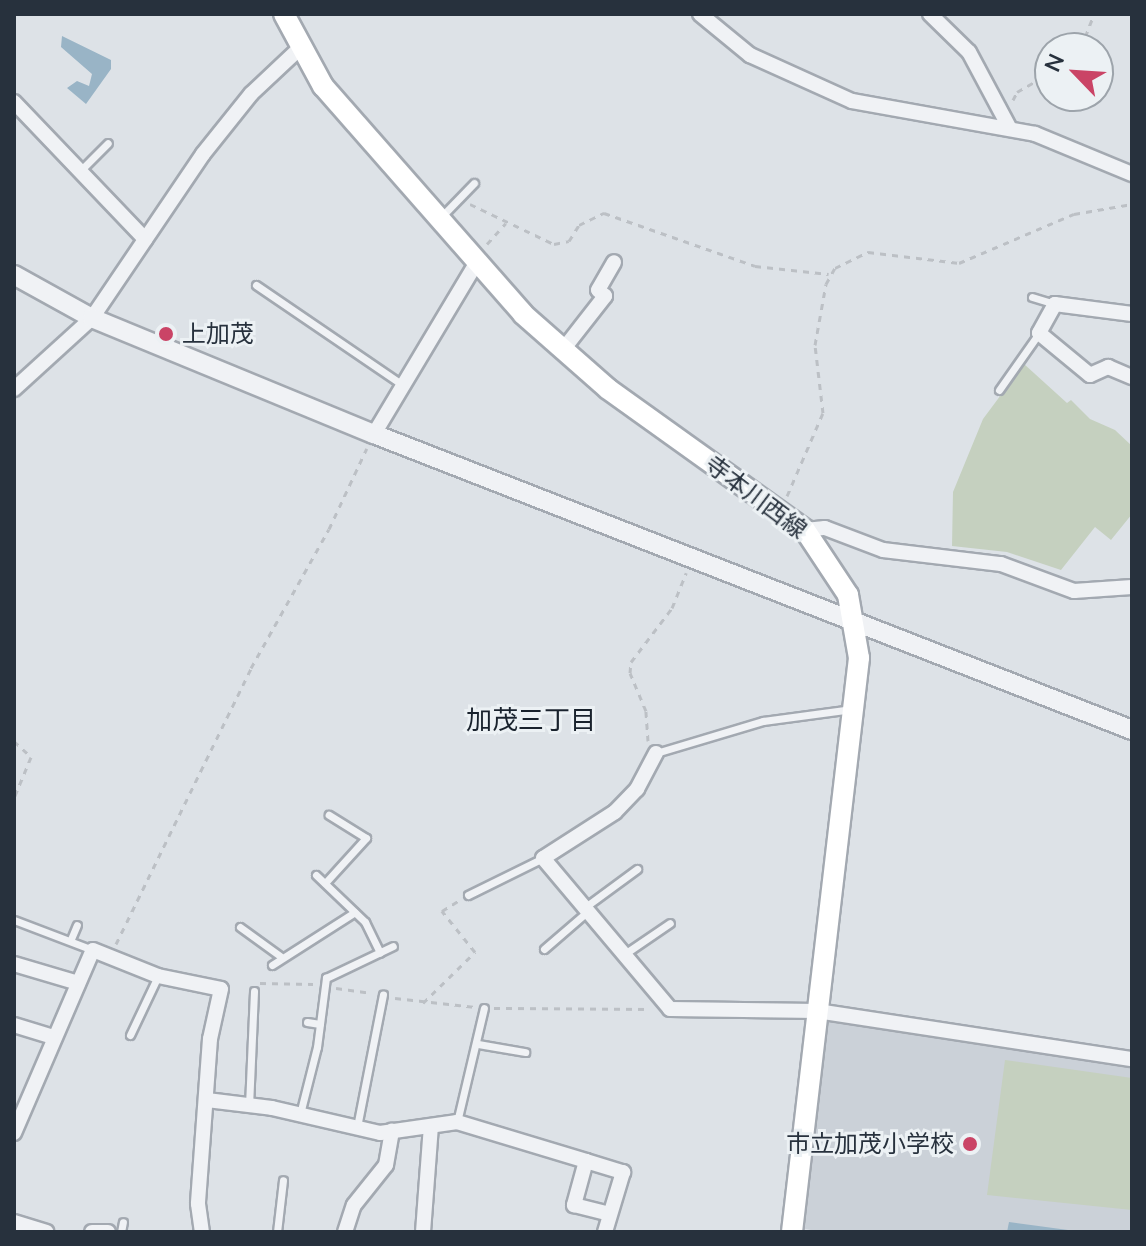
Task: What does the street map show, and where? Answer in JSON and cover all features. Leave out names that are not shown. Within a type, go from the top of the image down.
[{"type":"main road","name":"寺本川西線","points":[[292,17],[300,48],[323,86],[438,220],[562,351],[805,530],[840,579],[854,620],[859,658],[792,1232]]},
{"type":"street","points":[[700,14],[717,19],[750,55],[852,101],[1006,122],[1132,174]]},
{"type":"street","points":[[930,14],[969,52],[1006,122]]},
{"type":"street","points":[[14,389],[92,318],[145,239],[251,94],[300,48]]},
{"type":"street","points":[[14,102],[78,174],[145,239]]},
{"type":"street","points":[[374,434],[476,259]]},
{"type":"street","points":[[562,351],[605,296],[598,290],[614,262]]},
{"type":"street","points":[[14,275],[92,318],[374,434],[1132,730]]},
{"type":"street","points":[[1132,314],[1055,304],[1039,333],[1090,375],[1108,367],[1132,377]]},
{"type":"street","points":[[805,530],[825,528],[883,550],[1001,564],[1074,591],[1132,587]]},
{"type":"street","points":[[654,756],[615,812],[543,858],[589,907],[670,1009],[817,1011],[1132,1059]]},
{"type":"street","points":[[14,1133],[93,950],[108,959],[158,976],[221,989],[210,1039],[198,1204],[202,1232]]},
{"type":"street","points":[[14,964],[78,983]]},
{"type":"street","points":[[14,1025],[53,1037]]},
{"type":"street","points":[[207,1100],[392,1131],[457,1122],[623,1172],[605,1232]]},
{"type":"street","points":[[423,1232],[431,1126]]},
{"type":"street","points":[[345,1232],[354,1205],[386,1165],[392,1131]]},
{"type":"street","points":[[586,1161],[574,1205],[609,1214]]},
{"type":"street","points":[[14,1222],[47,1232]]},
{"type":"street","points":[[92,1232],[108,1232]]},
{"type":"lane","points":[[78,174],[108,143]]},
{"type":"lane","points":[[438,220],[474,183]]},
{"type":"lane","points":[[258,282],[305,311],[401,384]]},
{"type":"lane","points":[[1032,297],[1055,304]]},
{"type":"lane","points":[[999,390],[1039,333]]},
{"type":"lane","points":[[654,756],[763,721],[854,708]]},
{"type":"lane","points":[[325,883],[366,838],[329,815]]},
{"type":"lane","points":[[468,895],[543,858]]},
{"type":"lane","points":[[544,949],[589,907],[637,869]]},
{"type":"lane","points":[[316,875],[355,912],[380,953]]},
{"type":"lane","points":[[272,965],[280,956],[355,912]]},
{"type":"lane","points":[[14,920],[71,939],[93,950]]},
{"type":"lane","points":[[626,953],[670,923]]},
{"type":"lane","points":[[71,939],[77,925]]},
{"type":"lane","points":[[240,927],[280,956]]},
{"type":"lane","points":[[300,1114],[320,1024],[326,978],[393,946]]},
{"type":"lane","points":[[130,1035],[158,976]]},
{"type":"lane","points":[[249,1106],[254,991]]},
{"type":"lane","points":[[357,1127],[383,995]]},
{"type":"lane","points":[[457,1122],[478,1044],[484,1008]]},
{"type":"lane","points":[[307,1022],[320,1024]]},
{"type":"lane","points":[[478,1044],[525,1052]]},
{"type":"lane","points":[[277,1232],[283,1180]]},
{"type":"lane","points":[[121,1232],[123,1222]]},
{"type":"path","points":[[1006,122],[1017,92],[1034,82]]},
{"type":"path","points":[[458,199],[544,242],[563,244],[586,220],[604,213],[755,266],[829,274],[868,252],[959,263],[1074,214],[1132,204]]},
{"type":"path","points":[[476,259],[506,223]]},
{"type":"path","points":[[779,509],[823,413],[815,345],[829,274]]},
{"type":"path","points":[[108,959],[251,668],[329,529],[374,434]]},
{"type":"path","points":[[654,756],[646,711],[630,673],[631,662],[672,608],[691,558]]},
{"type":"path","points":[[14,741],[31,757],[14,798]]},
{"type":"path","points":[[468,895],[442,911],[475,952],[423,1003],[484,1008],[670,1009]]},
{"type":"shaded area","name":"市立加茂小学校","points":[[824,1018],[1132,1064],[1132,1232],[821,1232],[801,1228]]},
{"type":"green space","points":[[1024,364],[1067,403],[1071,400],[1090,419],[1115,430],[1132,446],[1132,514],[1111,540],[1095,527],[1061,570],[1007,552],[952,546],[953,492],[983,419]]},
{"type":"green space","points":[[1005,1060],[1132,1078],[1132,1210],[987,1195]]},
{"type":"water","points":[[62,36],[111,60],[111,69],[86,104],[67,88],[77,81],[89,86],[92,74],[61,47]]},
{"type":"water","points":[[1009,1222],[1068,1230],[1068,1232],[1007,1232]]},
{"type":"place","name":"上加茂","points":[[166,334]]},
{"type":"place","name":"市立加茂小学校","points":[[970,1144]]},
{"type":"district","name":"加茂三丁目","points":[[531,720]]}]
